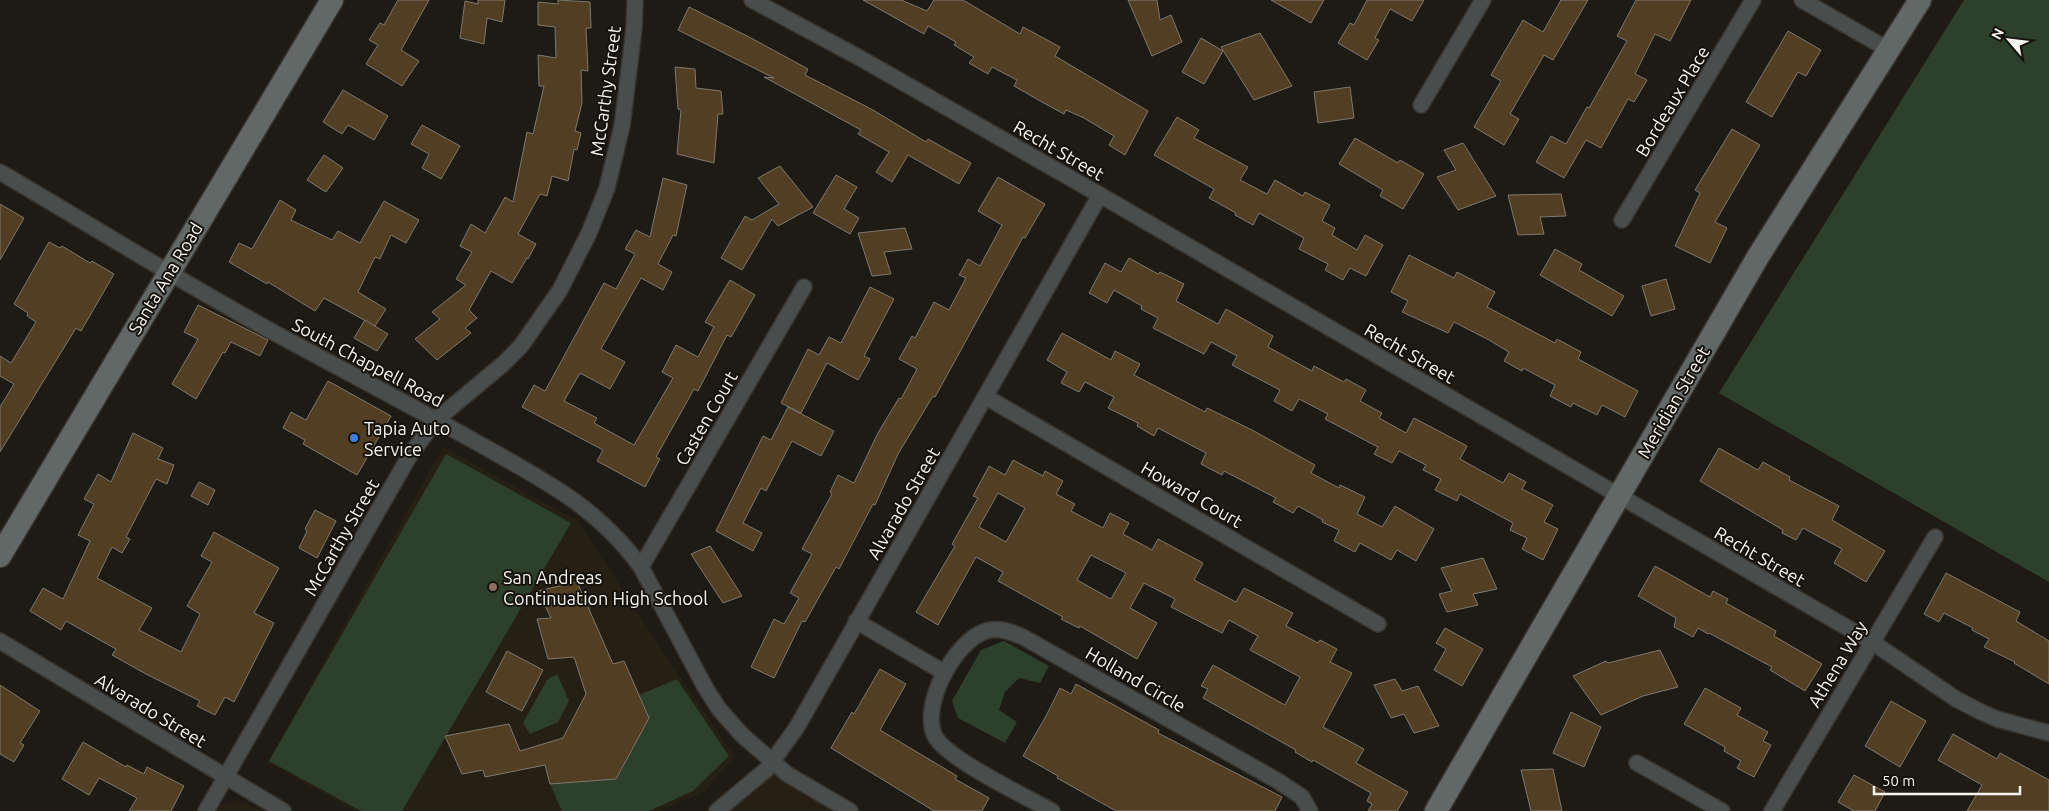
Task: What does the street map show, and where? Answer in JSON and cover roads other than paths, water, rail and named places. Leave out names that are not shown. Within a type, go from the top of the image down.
[{"type":"street","name":"Santa Ana Road","points":[[0,556],[332,0]]},
{"type":"street","name":"McCarthy Street","points":[[206,811],[410,454],[436,420],[503,364],[521,346],[560,290],[589,233],[611,175],[622,126],[634,29],[635,0]]},
{"type":"street","name":"Recht Street","points":[[752,0],[860,58],[1100,195],[1872,642],[1956,699],[1997,719],[2049,733]]},
{"type":"street","points":[[1421,105],[1484,0]]},
{"type":"street","name":"Bordeaux Place","points":[[1622,220],[1753,0]]},
{"type":"street","points":[[1802,0],[1889,50]]},
{"type":"street","name":"Meridian Street","points":[[1436,811],[1759,255],[1920,0]]},
{"type":"street","name":"South Chappell Road","points":[[0,172],[280,336],[436,420],[550,485],[586,508],[612,533],[641,567],[704,687],[719,709],[742,735],[786,774],[850,811]]},
{"type":"street","name":"Alvarado Street","points":[[717,811],[768,769],[806,712],[1100,195]]},
{"type":"street","name":"Casten Court","points":[[641,567],[804,287]]},
{"type":"street","name":"Howard Court","points":[[986,397],[1378,624]]},
{"type":"street","name":"Athena Way","points":[[1772,811],[1935,537]]},
{"type":"street","points":[[856,622],[944,673]]},
{"type":"street","name":"Holland Circle","points":[[1052,811],[964,762],[945,749],[936,738],[931,725],[930,716],[934,698],[944,673],[972,638],[986,631],[1006,630],[1023,637],[1278,782],[1302,797],[1310,811]]},
{"type":"street","name":"Alvarado Street","points":[[0,641],[283,811]]},
{"type":"street","points":[[1636,763],[1722,811]]},
{"type":"place","name":"Tapia Auto Service","points":[[354,438]]},
{"type":"place","name":"San Andreas Continuation High School","points":[[493,587]]}]
